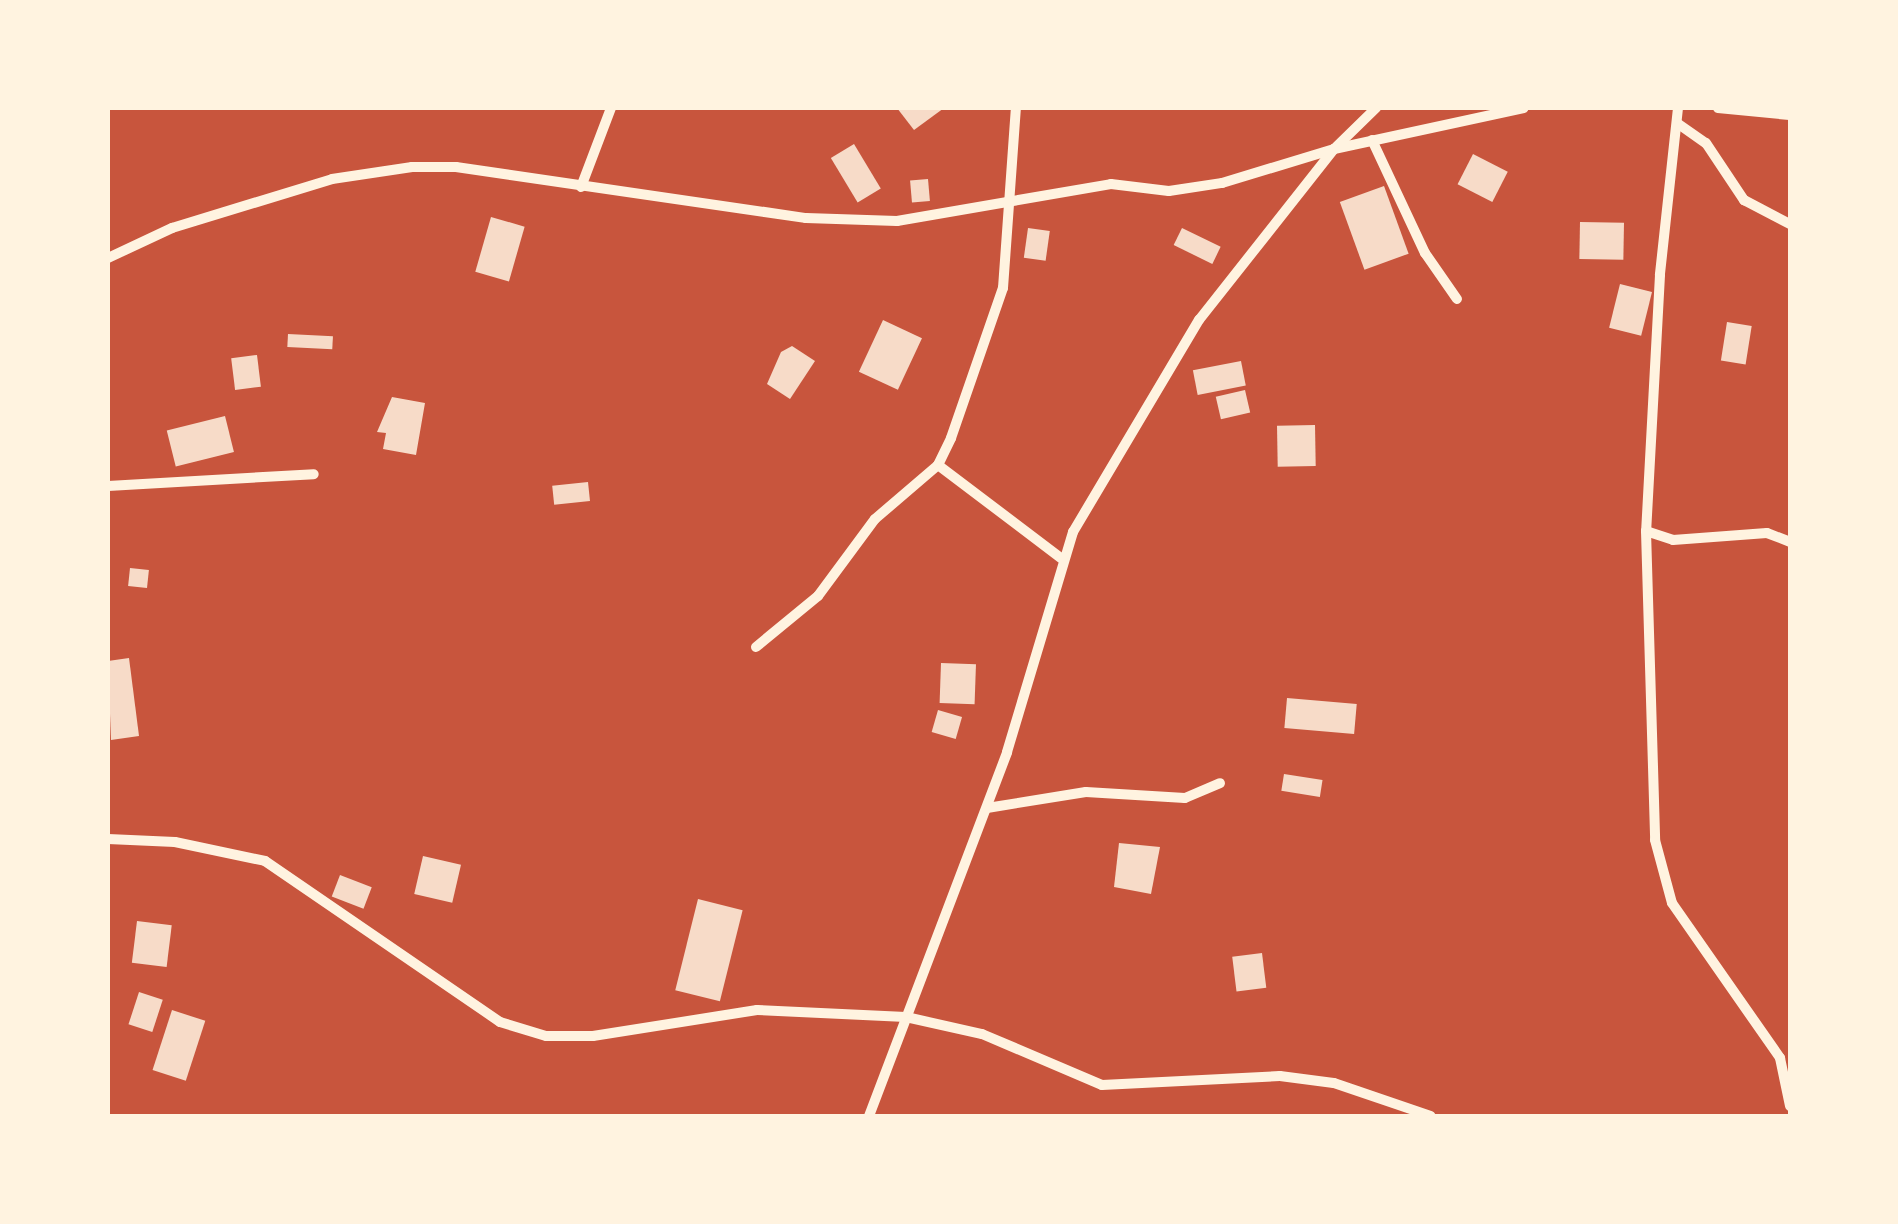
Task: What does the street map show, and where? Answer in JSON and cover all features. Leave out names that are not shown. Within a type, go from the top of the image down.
[{"type":"street","points":[[581,188],[612,108]]},
{"type":"street","points":[[756,647],[793,622],[875,519],[938,465],[1003,288],[1008,204],[1017,159],[1016,108]]},
{"type":"street","points":[[869,1116],[987,808],[1060,558],[1199,320],[1334,149],[1376,108]]},
{"type":"street","points":[[108,258],[172,228],[364,174],[456,168],[806,218],[897,221],[1111,184],[1170,192],[1222,183],[1334,149],[1524,108]]},
{"type":"street","points":[[1678,108],[1646,531],[1661,878],[1672,903],[1780,1058],[1790,1106]]},
{"type":"street","points":[[1718,108],[1790,114]]},
{"type":"street","points":[[1676,123],[1706,143],[1744,200],[1790,224]]},
{"type":"street","points":[[1372,140],[1424,253],[1457,298]]},
{"type":"street","points":[[938,465],[1060,558]]},
{"type":"street","points":[[108,486],[314,474]]},
{"type":"street","points":[[1646,531],[1673,540],[1766,534],[1790,542]]},
{"type":"street","points":[[987,808],[1086,792],[1185,798],[1220,783]]},
{"type":"street","points":[[108,839],[175,842],[266,861],[500,1022],[546,1036],[594,1036],[757,1010],[906,1017],[982,1034],[1102,1086],[1280,1076],[1334,1082],[1431,1116]]},
{"type":"building","points":[[897,108],[944,108],[914,130]]},
{"type":"building","points":[[854,144],[881,189],[858,202],[831,158]]},
{"type":"building","points":[[1473,154],[1508,172],[1492,202],[1458,184]]},
{"type":"building","points":[[928,179],[930,201],[912,202],[910,181]]},
{"type":"building","points":[[1384,186],[1409,254],[1364,270],[1340,202]]},
{"type":"building","points":[[491,217],[525,227],[509,281],[475,272]]},
{"type":"building","points":[[1580,222],[1624,223],[1623,260],[1579,259]]},
{"type":"building","points":[[1028,228],[1050,231],[1046,261],[1024,258]]},
{"type":"building","points":[[1182,228],[1221,247],[1212,264],[1174,245]]},
{"type":"building","points":[[1620,284],[1652,292],[1641,336],[1609,328]]},
{"type":"building","points":[[883,320],[922,338],[898,390],[859,372]]},
{"type":"building","points":[[1727,322],[1752,326],[1746,364],[1721,361]]},
{"type":"building","points":[[288,334],[333,336],[332,349],[287,347]]},
{"type":"building","points":[[792,346],[815,361],[790,399],[767,384],[781,352]]},
{"type":"building","points":[[257,355],[261,387],[235,390],[231,358]]},
{"type":"building","points":[[1241,361],[1246,386],[1198,395],[1193,370]]},
{"type":"building","points":[[1245,390],[1250,412],[1221,419],[1216,397]]},
{"type":"building","points":[[392,397],[425,403],[416,455],[383,449],[386,433],[377,432]]},
{"type":"building","points":[[225,416],[234,452],[176,466],[167,431]]},
{"type":"building","points":[[1315,425],[1316,466],[1278,467],[1277,426]]},
{"type":"building","points":[[588,482],[590,501],[554,505],[552,486]]},
{"type":"building","points":[[130,568],[149,570],[147,588],[128,586]]},
{"type":"building","points":[[129,658],[139,736],[111,740],[108,661]]},
{"type":"building","points":[[941,663],[976,664],[975,704],[940,703]]},
{"type":"building","points":[[1287,698],[1357,704],[1354,734],[1284,728]]},
{"type":"building","points":[[938,710],[962,717],[956,739],[932,732]]},
{"type":"building","points":[[1284,774],[1323,780],[1320,797],[1281,791]]},
{"type":"building","points":[[1119,843],[1160,847],[1151,894],[1114,887]]},
{"type":"building","points":[[423,856],[461,865],[452,903],[414,894]]},
{"type":"building","points":[[340,875],[372,887],[363,909],[332,896]]},
{"type":"building","points":[[698,899],[743,910],[720,1001],[675,990]]},
{"type":"building","points":[[137,921],[172,925],[167,967],[132,963]]},
{"type":"building","points":[[1262,953],[1266,988],[1236,991],[1232,957]]},
{"type":"building","points":[[139,992],[163,1000],[152,1032],[128,1024]]},
{"type":"building","points":[[172,1010],[205,1021],[186,1081],[153,1070]]}]
